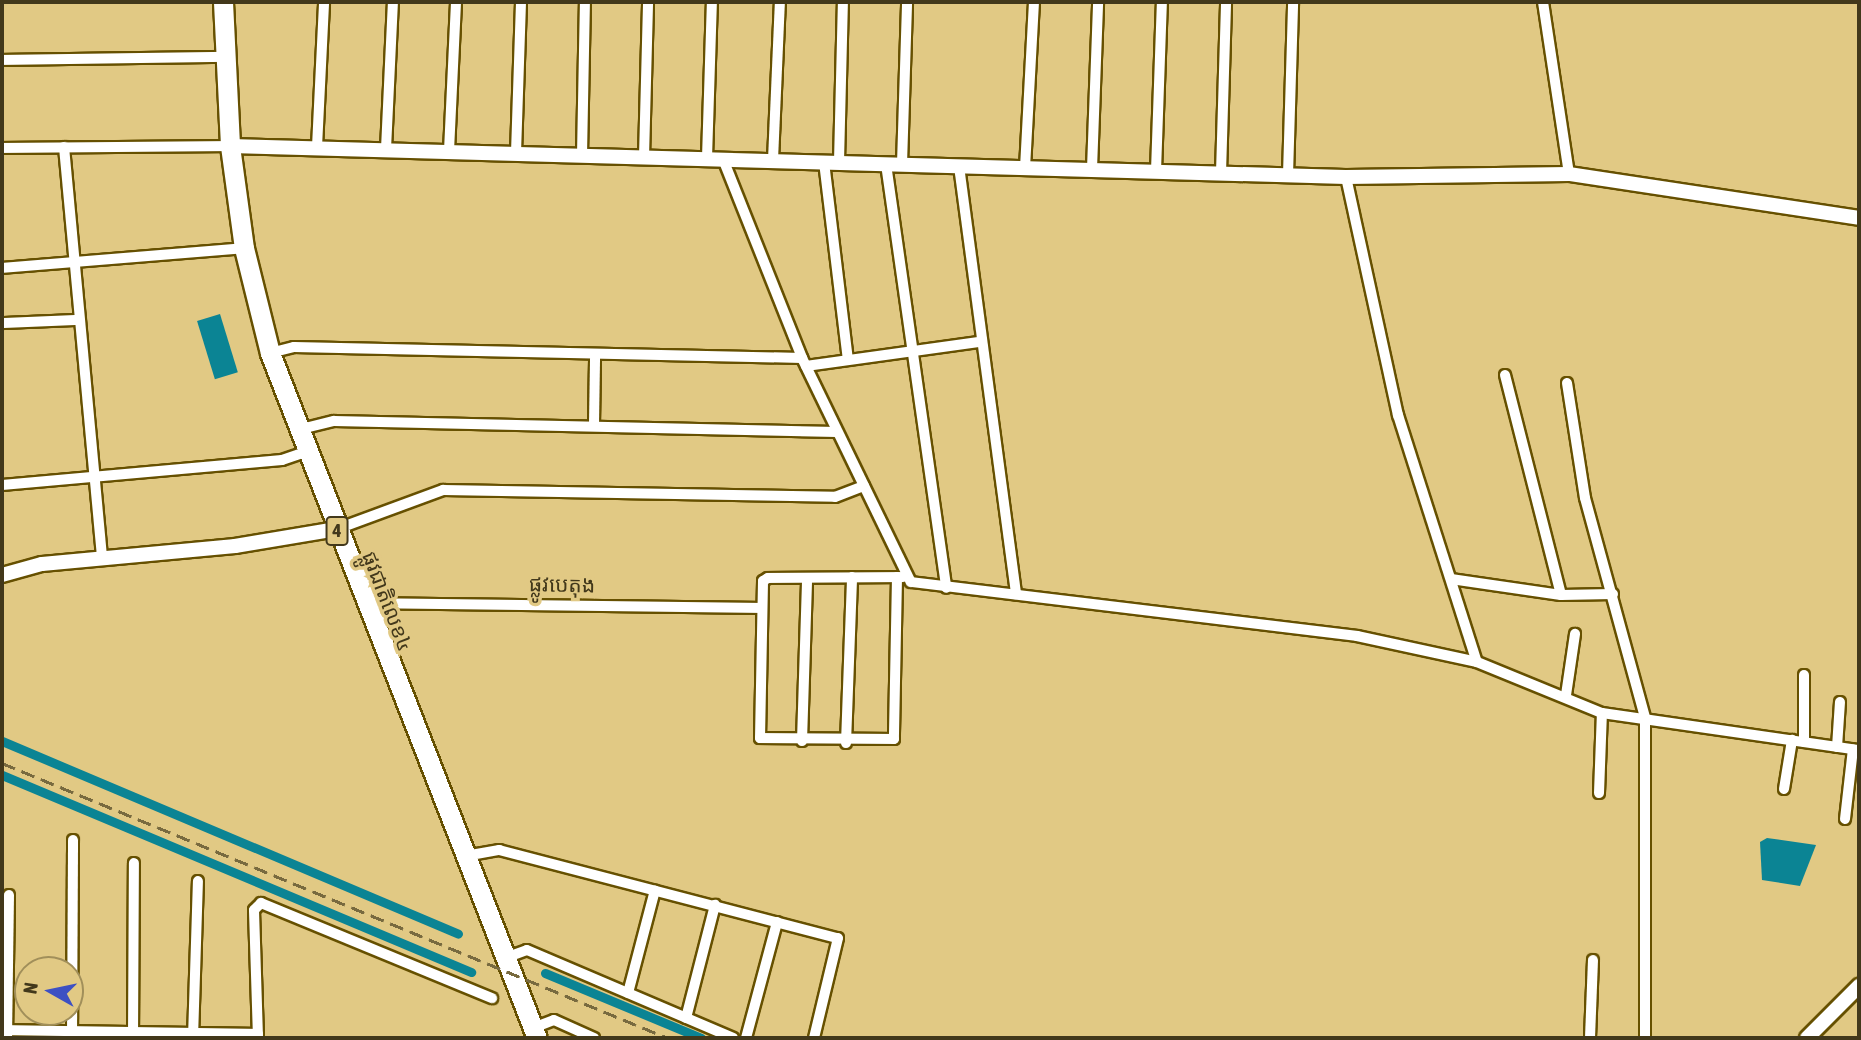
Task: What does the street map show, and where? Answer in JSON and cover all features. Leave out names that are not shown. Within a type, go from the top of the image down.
[{"type":"highway","name":"ផ្លូវជាតិលេខ៤","points":[[223,2],[230,146],[244,248],[270,352],[305,452],[535,1033]]},
{"type":"street","points":[[317,147],[324,2]]},
{"type":"street","points":[[386,149],[393,2]]},
{"type":"street","points":[[449,151],[456,2]]},
{"type":"street","points":[[516,153],[521,2]]},
{"type":"street","points":[[582,155],[585,2]]},
{"type":"street","points":[[644,157],[648,2]]},
{"type":"street","points":[[707,158],[712,2]]},
{"type":"street","points":[[774,160],[780,2]]},
{"type":"street","points":[[844,2],[831,162],[848,360]]},
{"type":"street","points":[[902,164],[906,2]]},
{"type":"street","points":[[1025,167],[1034,2]]},
{"type":"street","points":[[1092,169],[1098,2]]},
{"type":"street","points":[[1156,171],[1161,2]]},
{"type":"street","points":[[1221,173],[1226,2]]},
{"type":"street","points":[[1287,175],[1293,2]]},
{"type":"street","points":[[1543,2],[1569,174]]},
{"type":"street","points":[[2,60],[225,57]]},
{"type":"street","points":[[2,148],[317,147],[1346,177],[1569,174],[1859,218]]},
{"type":"street","points":[[64,148],[71,266],[102,559]]},
{"type":"street","points":[[723,159],[804,362],[864,486],[900,577],[896,735],[846,743],[759,735],[760,608],[763,581],[900,577],[946,588],[1016,594],[1357,636],[1477,662],[1566,695],[1602,713],[1856,750],[1844,819]]},
{"type":"street","points":[[886,163],[910,351],[946,588]]},
{"type":"street","points":[[958,166],[979,342],[1016,594]]},
{"type":"street","points":[[1346,177],[1398,415],[1477,662]]},
{"type":"street","points":[[2,268],[71,266],[244,248]]},
{"type":"street","points":[[2,323],[76,320]]},
{"type":"street","points":[[270,352],[294,346],[804,362],[848,360],[979,342]]},
{"type":"street","points":[[594,424],[595,357]]},
{"type":"street","points":[[1505,375],[1561,595]]},
{"type":"street","points":[[1567,383],[1585,498],[1645,718],[1645,1038]]},
{"type":"street","points":[[297,430],[334,421],[594,424],[837,432]]},
{"type":"street","points":[[2,485],[282,460],[305,452]]},
{"type":"street","points":[[2,575],[102,559],[337,529],[443,490],[835,497],[864,486]]},
{"type":"street","points":[[803,741],[807,578]]},
{"type":"street","points":[[846,743],[852,578]]},
{"type":"street","points":[[1451,579],[1561,595],[1613,594]]},
{"type":"street","name":"ផ្លូវបេតុង","points":[[364,603],[760,608]]},
{"type":"street","points":[[1566,695],[1575,634]]},
{"type":"street","points":[[1804,675],[1804,742]]},
{"type":"street","points":[[1837,747],[1840,702]]},
{"type":"street","points":[[1599,793],[1602,713]]},
{"type":"street","points":[[1784,789],[1791,740]]},
{"type":"street","points":[[72,1034],[73,840]]},
{"type":"street","points":[[465,856],[499,850],[838,938],[814,1038]]},
{"type":"street","points":[[133,1035],[134,863]]},
{"type":"street","points":[[193,1035],[198,881]]},
{"type":"street","points":[[628,993],[655,890]]},
{"type":"street","points":[[9,895],[5,1033],[258,1036],[254,910],[261,904],[492,998]]},
{"type":"street","points":[[686,1018],[715,905]]},
{"type":"street","points":[[746,1038],[777,922]]},
{"type":"street","points":[[505,958],[527,950],[733,1038]]},
{"type":"street","points":[[1591,1038],[1593,960]]},
{"type":"street","points":[[1807,1038],[1859,986]]},
{"type":"street","points":[[535,1033],[554,1020],[594,1038]]},
{"type":"water","points":[[220,314],[238,372],[215,379],[197,321]]},
{"type":"water","points":[[1767,838],[1816,845],[1800,886],[1762,880],[1760,842]]},
{"type":"waterway","points":[[2,741],[458,934]]},
{"type":"waterway","points":[[2,775],[471,972]]},
{"type":"waterway","points":[[545,973],[701,1038]]},
{"type":"railway","points":[[2,763],[668,1038]]}]
